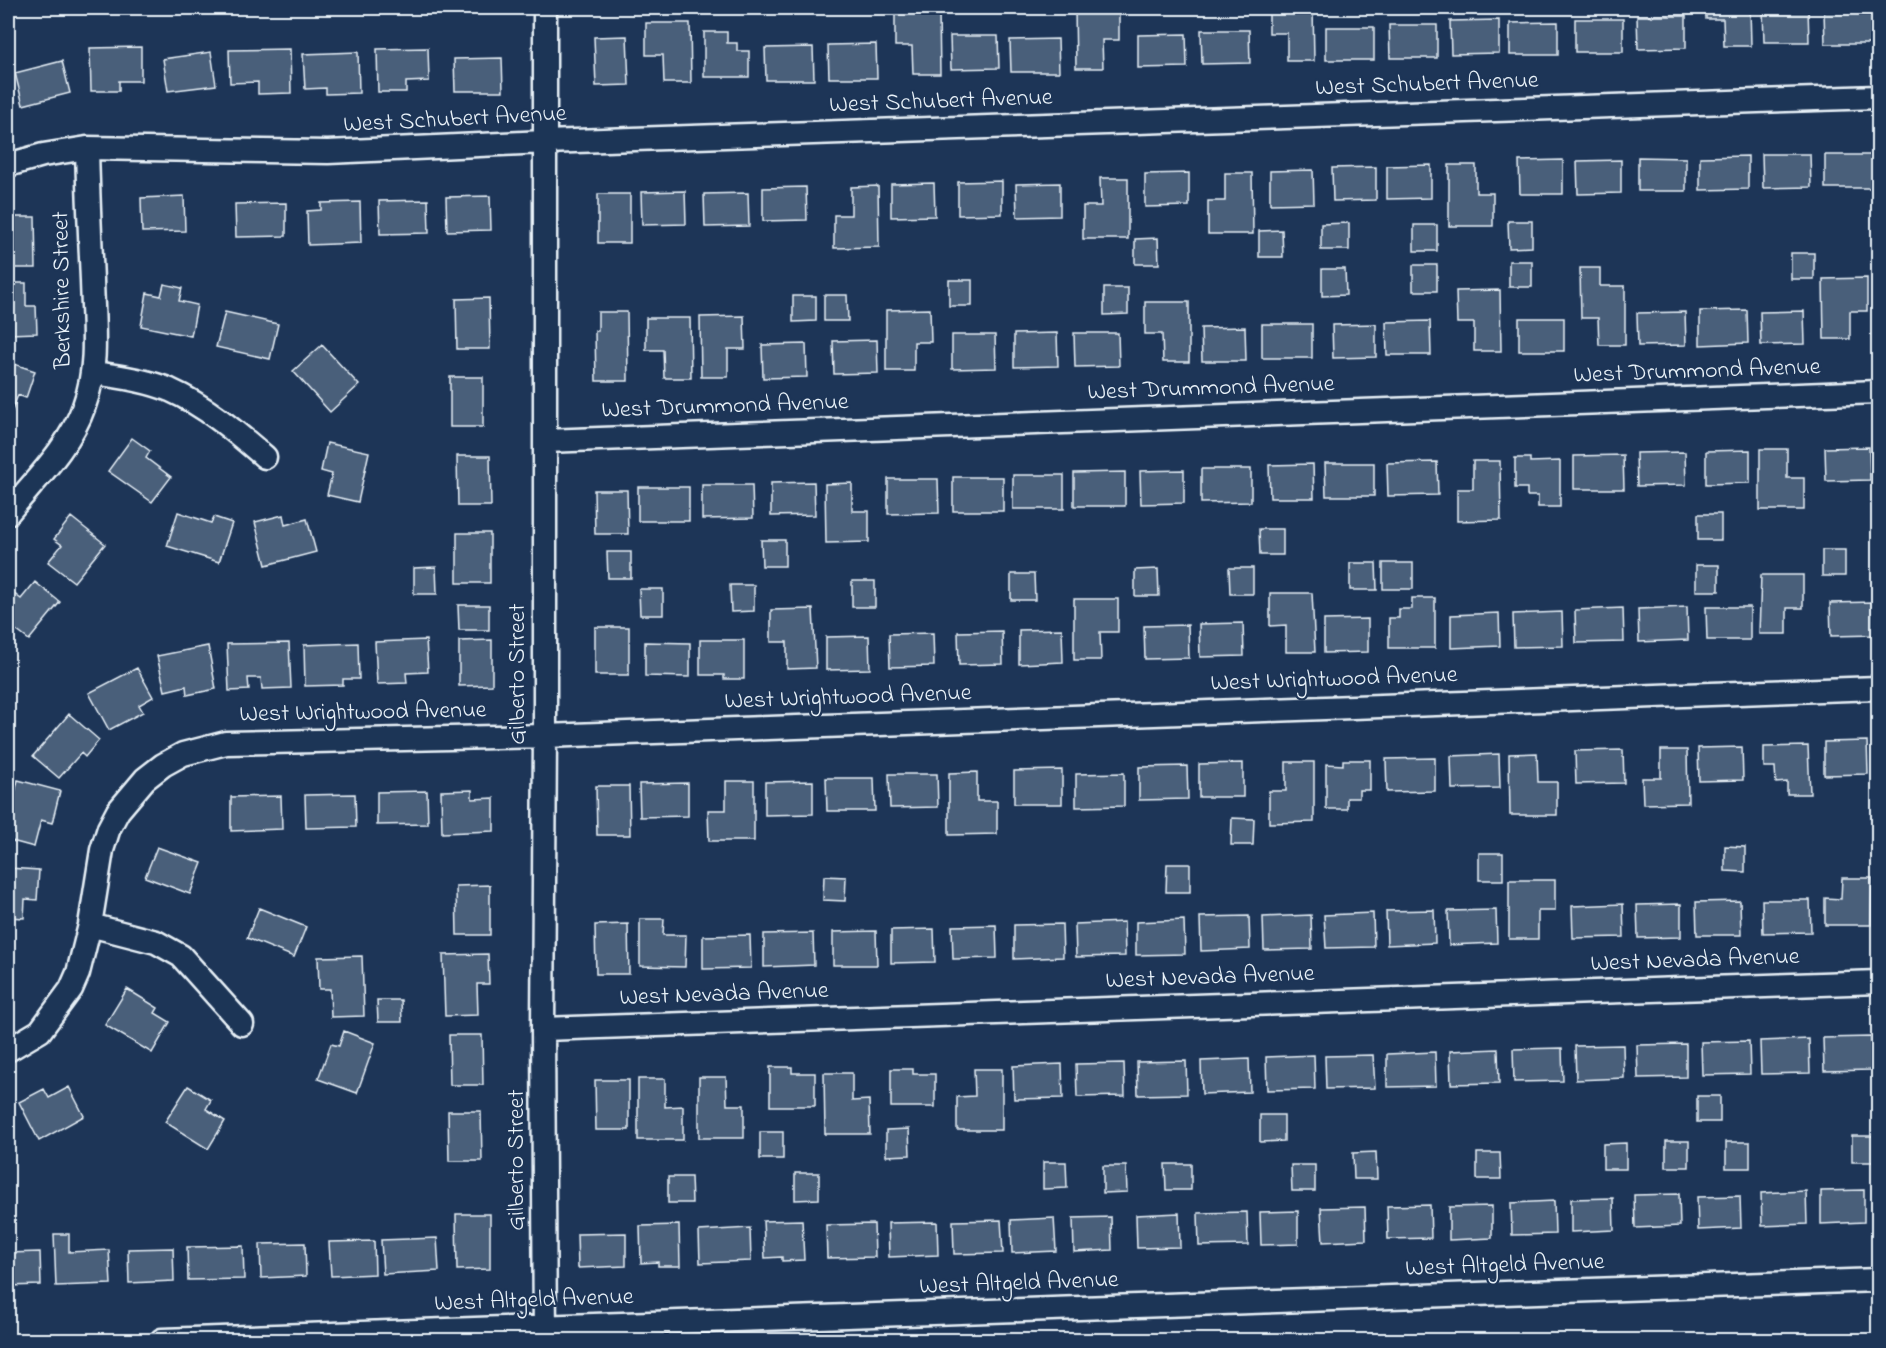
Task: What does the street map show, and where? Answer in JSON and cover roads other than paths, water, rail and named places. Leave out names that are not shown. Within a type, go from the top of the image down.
[{"type":"street","name":"Gilberto Street","points":[[545,8],[543,1029],[545,1334]]},
{"type":"street","name":"West Schubert Avenue","points":[[8,165],[43,155],[87,148],[328,152],[546,142],[1878,97]]},
{"type":"street","name":"Berkshire Street","points":[[8,513],[73,430],[84,406],[93,373],[94,340],[87,148]]},
{"type":"street","points":[[93,373],[125,377],[170,390],[218,418],[265,457]]},
{"type":"street","name":"West Drummond Avenue","points":[[545,441],[1878,392]]},
{"type":"street","name":"West Wrightwood Avenue","points":[[8,1050],[40,1031],[65,1000],[78,973],[90,925],[102,850],[109,828],[118,811],[145,779],[163,765],[183,754],[226,743],[545,736],[1878,688]]},
{"type":"street","points":[[90,925],[156,942],[181,956],[242,1023]]},
{"type":"street","name":"West Nevada Avenue","points":[[543,1029],[1878,982]]},
{"type":"street","name":"West Altgeld Avenue","points":[[162,1341],[545,1334],[1878,1280]]}]
